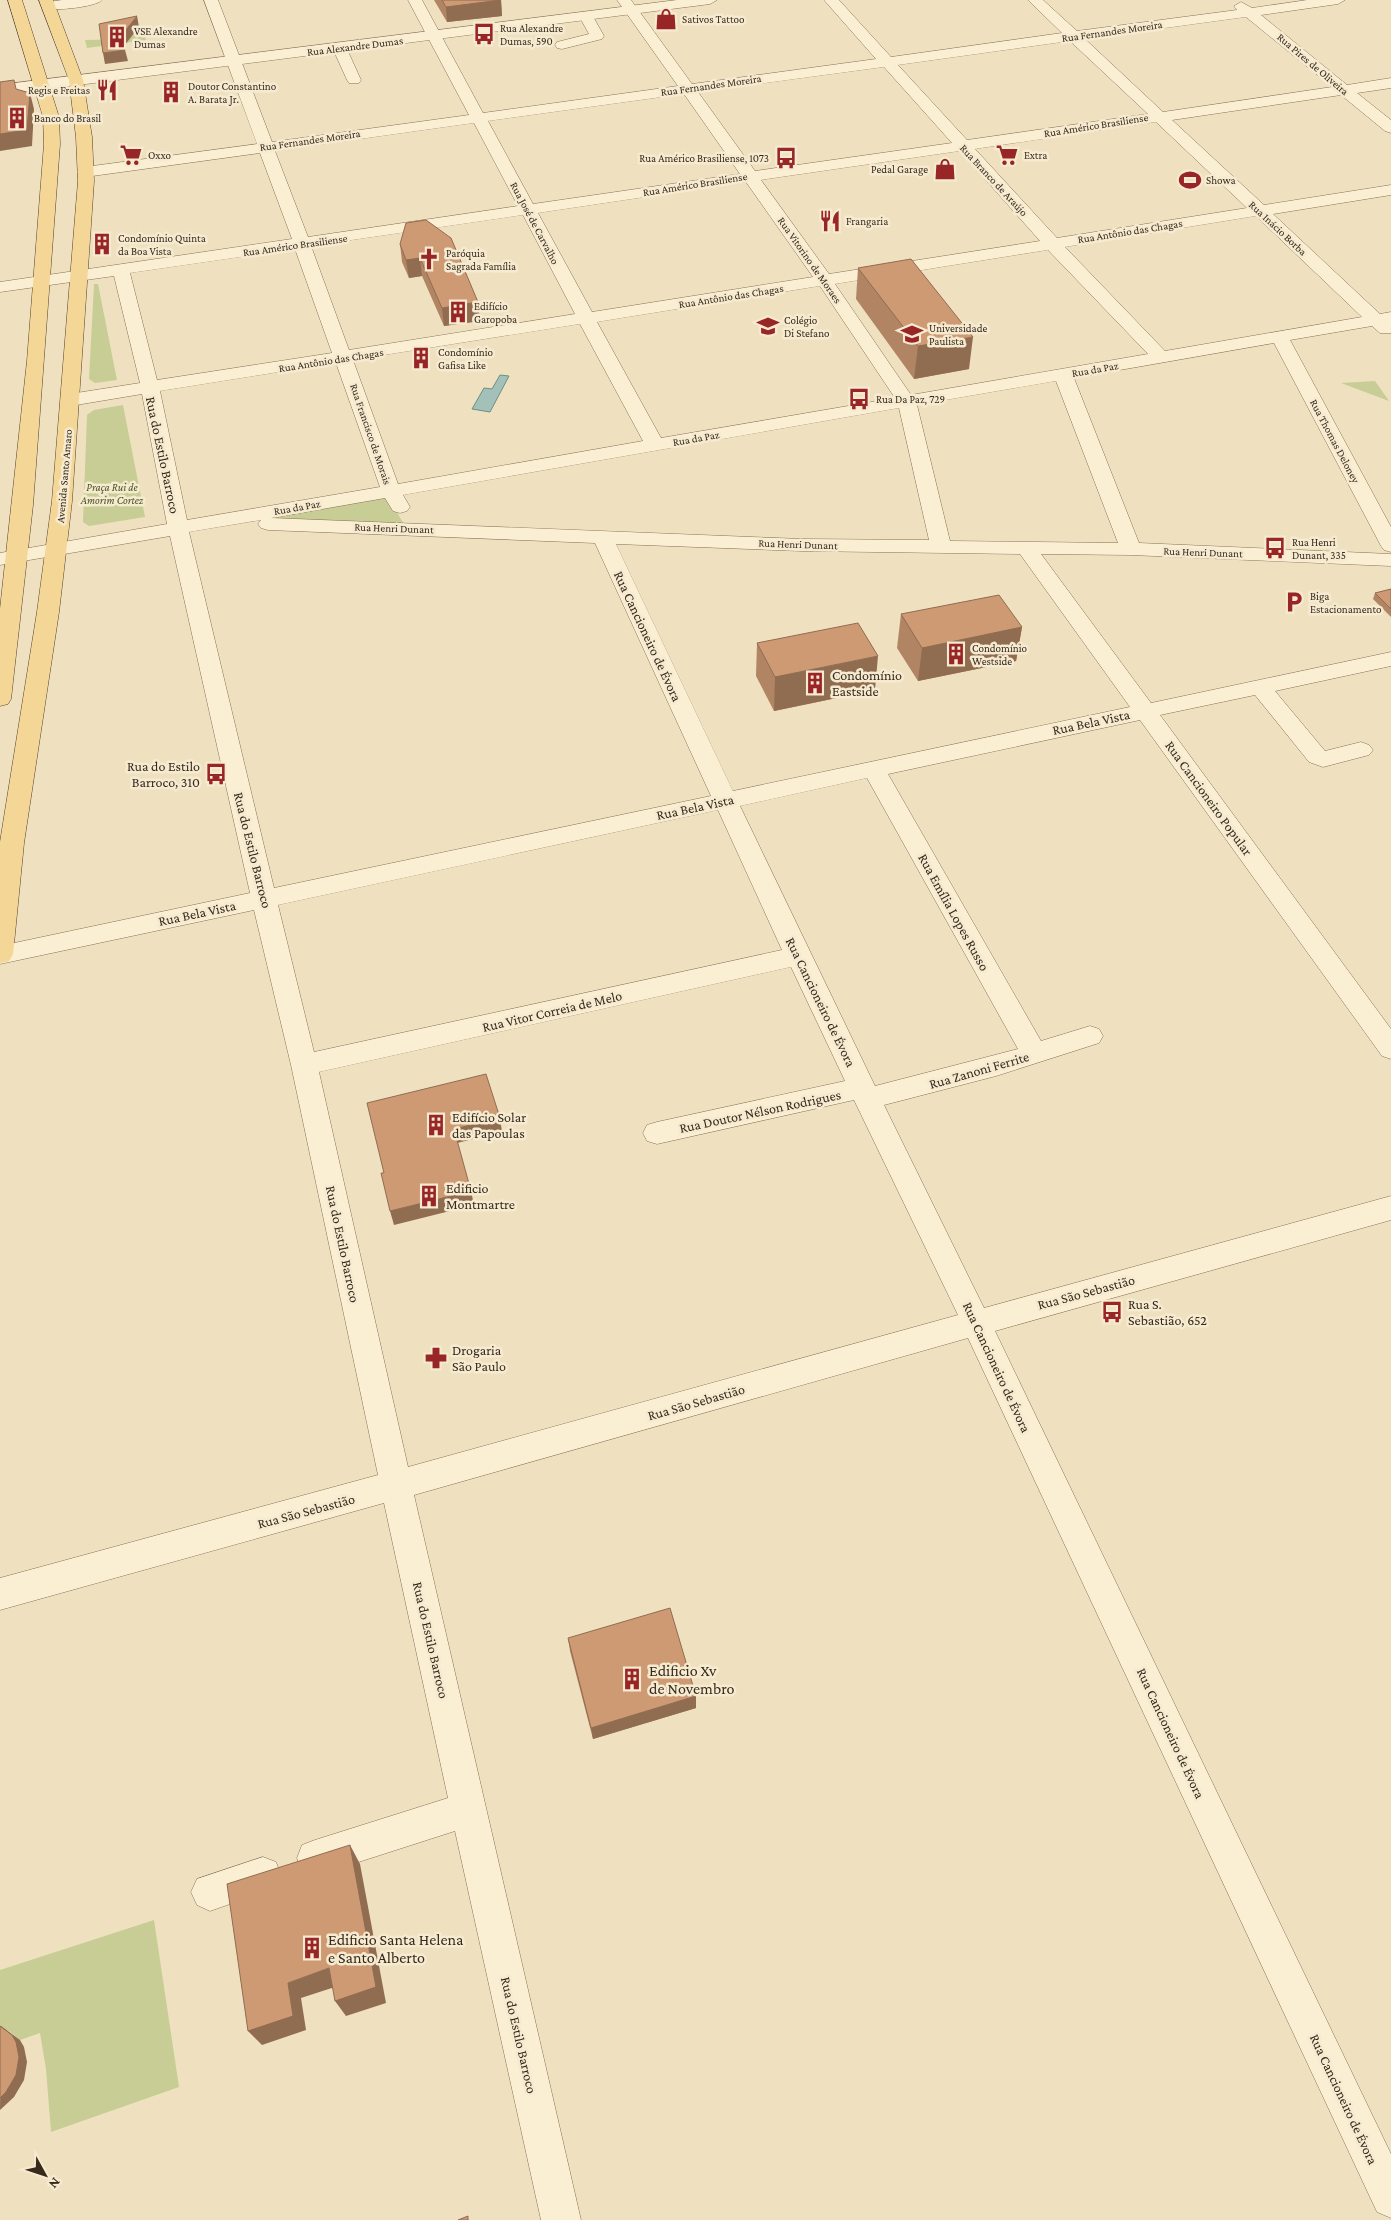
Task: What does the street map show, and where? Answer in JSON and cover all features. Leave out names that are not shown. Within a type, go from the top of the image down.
[{"type":"main road","points":[[0,699],[9,557],[32,405],[52,124],[42,85],[15,0]]},
{"type":"main road","name":"Avenida Santo Amaro","points":[[0,954],[12,843],[57,549],[80,276],[85,172],[84,137],[76,80],[47,3]]},
{"type":"main road","points":[[32,405],[70,400]]},
{"type":"street","points":[[47,3],[95,0]]},
{"type":"street","name":"Rua Francisco de Morais","points":[[211,0],[266,145],[391,491],[411,528]]},
{"type":"street","name":"Rua José de Carvalho","points":[[415,0],[655,446]]},
{"type":"street","name":"Rua Alexandre Dumas","points":[[0,90],[586,16],[627,5],[710,0]]},
{"type":"street","name":"Rua Branco de Araújo","points":[[831,0],[1052,244],[1161,357]]},
{"type":"street","name":"Rua Inácio Borba","points":[[1035,0],[1259,210],[1383,318],[1391,333]]},
{"type":"street","name":"Rua Pires de Oliveira","points":[[1234,0],[1391,128]]},
{"type":"street","name":"Rua Fernandes Moreira","points":[[85,172],[266,145],[1338,0]]},
{"type":"street","name":"Rua Vitorino de Moraes","points":[[627,5],[825,281],[907,402],[941,546]]},
{"type":"street","points":[[562,45],[597,36],[586,16]]},
{"type":"street","points":[[338,48],[354,80]]},
{"type":"street","name":"Rua Américo Brasiliense","points":[[0,287],[1391,83]]},
{"type":"street","name":"Rua Antônio das Chagas","points":[[70,400],[344,358],[1391,190]]},
{"type":"street","name":"Rua do Estilo Barroco","points":[[121,270],[150,388],[178,528],[304,1065],[396,1487],[562,2220]]},
{"type":"street","name":"Rua da Paz","points":[[9,557],[1383,318]]},
{"type":"street","name":"Rua Thomas Deloney","points":[[1279,336],[1391,546]]},
{"type":"street","points":[[1063,374],[1131,549]]},
{"type":"street","name":"Rua Henri Dunant","points":[[206,523],[411,528],[802,545],[1131,549],[1391,560]]},
{"type":"street","name":"Rua Cancioneiro de Évora","points":[[602,537],[798,956],[976,1322],[1391,2198]]},
{"type":"street","name":"Rua Cancioneiro Popular","points":[[1027,549],[1391,1049]]},
{"type":"street","name":"Rua Bela Vista","points":[[0,954],[1391,659]]},
{"type":"street","points":[[1260,687],[1317,758],[1323,759],[1361,750]]},
{"type":"street","name":"Rua Emília Lopes Russo","points":[[874,769],[1035,1054]]},
{"type":"street","name":"Rua Vitor Correia de Melo","points":[[304,1065],[798,956]]},
{"type":"street","name":"Rua Zanoni Ferrite","points":[[865,1094],[1035,1054],[1090,1036]]},
{"type":"street","name":"Rua Doutor Nélson Rodrigues","points":[[657,1133],[865,1094]]},
{"type":"street","name":"Rua São Sebastião","points":[[0,1594],[396,1487],[976,1322],[1391,1208]]},
{"type":"street","points":[[210,1892],[469,1809]]},
{"type":"green space","points":[[144,33],[146,40],[87,48],[85,40],[129,39],[132,35]]},
{"type":"green space","points":[[94,284],[98,284],[117,380],[95,383],[89,379]]},
{"type":"green space","points":[[1375,381],[1389,401],[1341,383]]},
{"type":"green space","name":"Praça Rui de Amorim Cortez","points":[[123,405],[145,517],[89,526],[83,522],[87,415],[94,410]]},
{"type":"green space","points":[[386,494],[405,526],[249,518]]},
{"type":"green space","points":[[154,1920],[179,2087],[51,2132],[46,2069],[40,2033],[20,2040],[9,2031],[0,2029],[0,1970]]},
{"type":"water","points":[[500,375],[509,376],[490,412],[472,409],[484,388],[492,389]]},
{"type":"building","points":[[442,0],[501,0],[446,7]]},
{"type":"building","points":[[137,16],[121,36],[125,50],[103,53],[99,24]]},
{"type":"building","points":[[14,80],[16,89],[30,93],[27,130],[0,134],[0,82]]},
{"type":"building","points":[[426,220],[451,238],[478,302],[442,308],[420,258],[406,260],[400,244],[406,223]]},
{"type":"building","points":[[911,259],[973,337],[918,346],[858,268]]},
{"type":"building","points":[[1391,589],[1391,609],[1375,593]]},
{"type":"building","points":[[999,595],[1022,627],[922,648],[901,614]]},
{"type":"building","points":[[858,623],[878,656],[775,677],[757,643]]},
{"type":"building","points":[[486,1074],[500,1118],[454,1129],[471,1191],[390,1211],[381,1173],[384,1173],[367,1103]]},
{"type":"building","name":"Edificio Xv de Novembro","points":[[670,1608],[696,1696],[591,1728],[568,1638]]},
{"type":"building","name":"Edificio Santa Helena e Santo Alberto","points":[[350,1845],[376,1987],[335,2001],[329,1968],[288,1983],[293,2016],[248,2031],[227,1884]]},
{"type":"building","points":[[0,2026],[12,2035],[16,2042],[19,2057],[16,2075],[0,2098]]},
{"type":"building","points":[[468,2216],[468,2220],[458,2220]]},
{"type":"place","name":"Sativos Tattoo","points":[[666,19]]},
{"type":"place","name":"Rua Alexandre Dumas, 590","points":[[484,34]]},
{"type":"place","name":"VSE Alexandre Dumas","points":[[117,37]]},
{"type":"place","name":"Regis e Freitas","points":[[107,90]]},
{"type":"place","name":"Doutor Constantino A. Barata Jr.","points":[[171,92]]},
{"type":"place","name":"Banco do Brasil","points":[[17,118]]},
{"type":"place","name":"Oxxo","points":[[131,155]]},
{"type":"place","name":"Extra","points":[[1007,155]]},
{"type":"place","name":"Rua Américo Brasiliense, 1073","points":[[786,158]]},
{"type":"place","name":"Pedal Garage","points":[[945,169]]},
{"type":"place","name":"Showa","points":[[1190,180]]},
{"type":"place","name":"Frangaria","points":[[830,221]]},
{"type":"place","name":"Condomínio Quinta da Boa Vista","points":[[102,244]]},
{"type":"place","name":"Paróquia Sagrada Família","points":[[429,259]]},
{"type":"place","name":"Edifício Garopoba","points":[[458,312]]},
{"type":"place","name":"Colégio Di Stefano","points":[[768,326]]},
{"type":"place","name":"Universidade Paulista","points":[[912,334]]},
{"type":"place","name":"Condomínio Gafisa Like","points":[[421,358]]},
{"type":"place","name":"Rua Da Paz, 729","points":[[859,399]]},
{"type":"place","name":"Rua Henri Dunant, 335","points":[[1275,548]]},
{"type":"place","name":"Biga Estacionamento","points":[[1294,602]]},
{"type":"place","name":"Condomínio Westside","points":[[956,654]]},
{"type":"place","name":"Condomínio Eastside","points":[[815,683]]},
{"type":"place","name":"Rua do Estilo Barroco, 310","points":[[216,774]]},
{"type":"place","name":"Edifício Solar das Papoulas","points":[[436,1125]]},
{"type":"place","name":"Edificio Montmartre","points":[[429,1196]]},
{"type":"place","name":"Rua S. Sebastião, 652","points":[[1112,1312]]},
{"type":"place","name":"Drogaria São Paulo","points":[[436,1358]]},
{"type":"place","name":"Edificio Xv de Novembro","points":[[632,1679]]},
{"type":"place","name":"Edificio Santa Helena e Santo Alberto","points":[[312,1948]]}]
